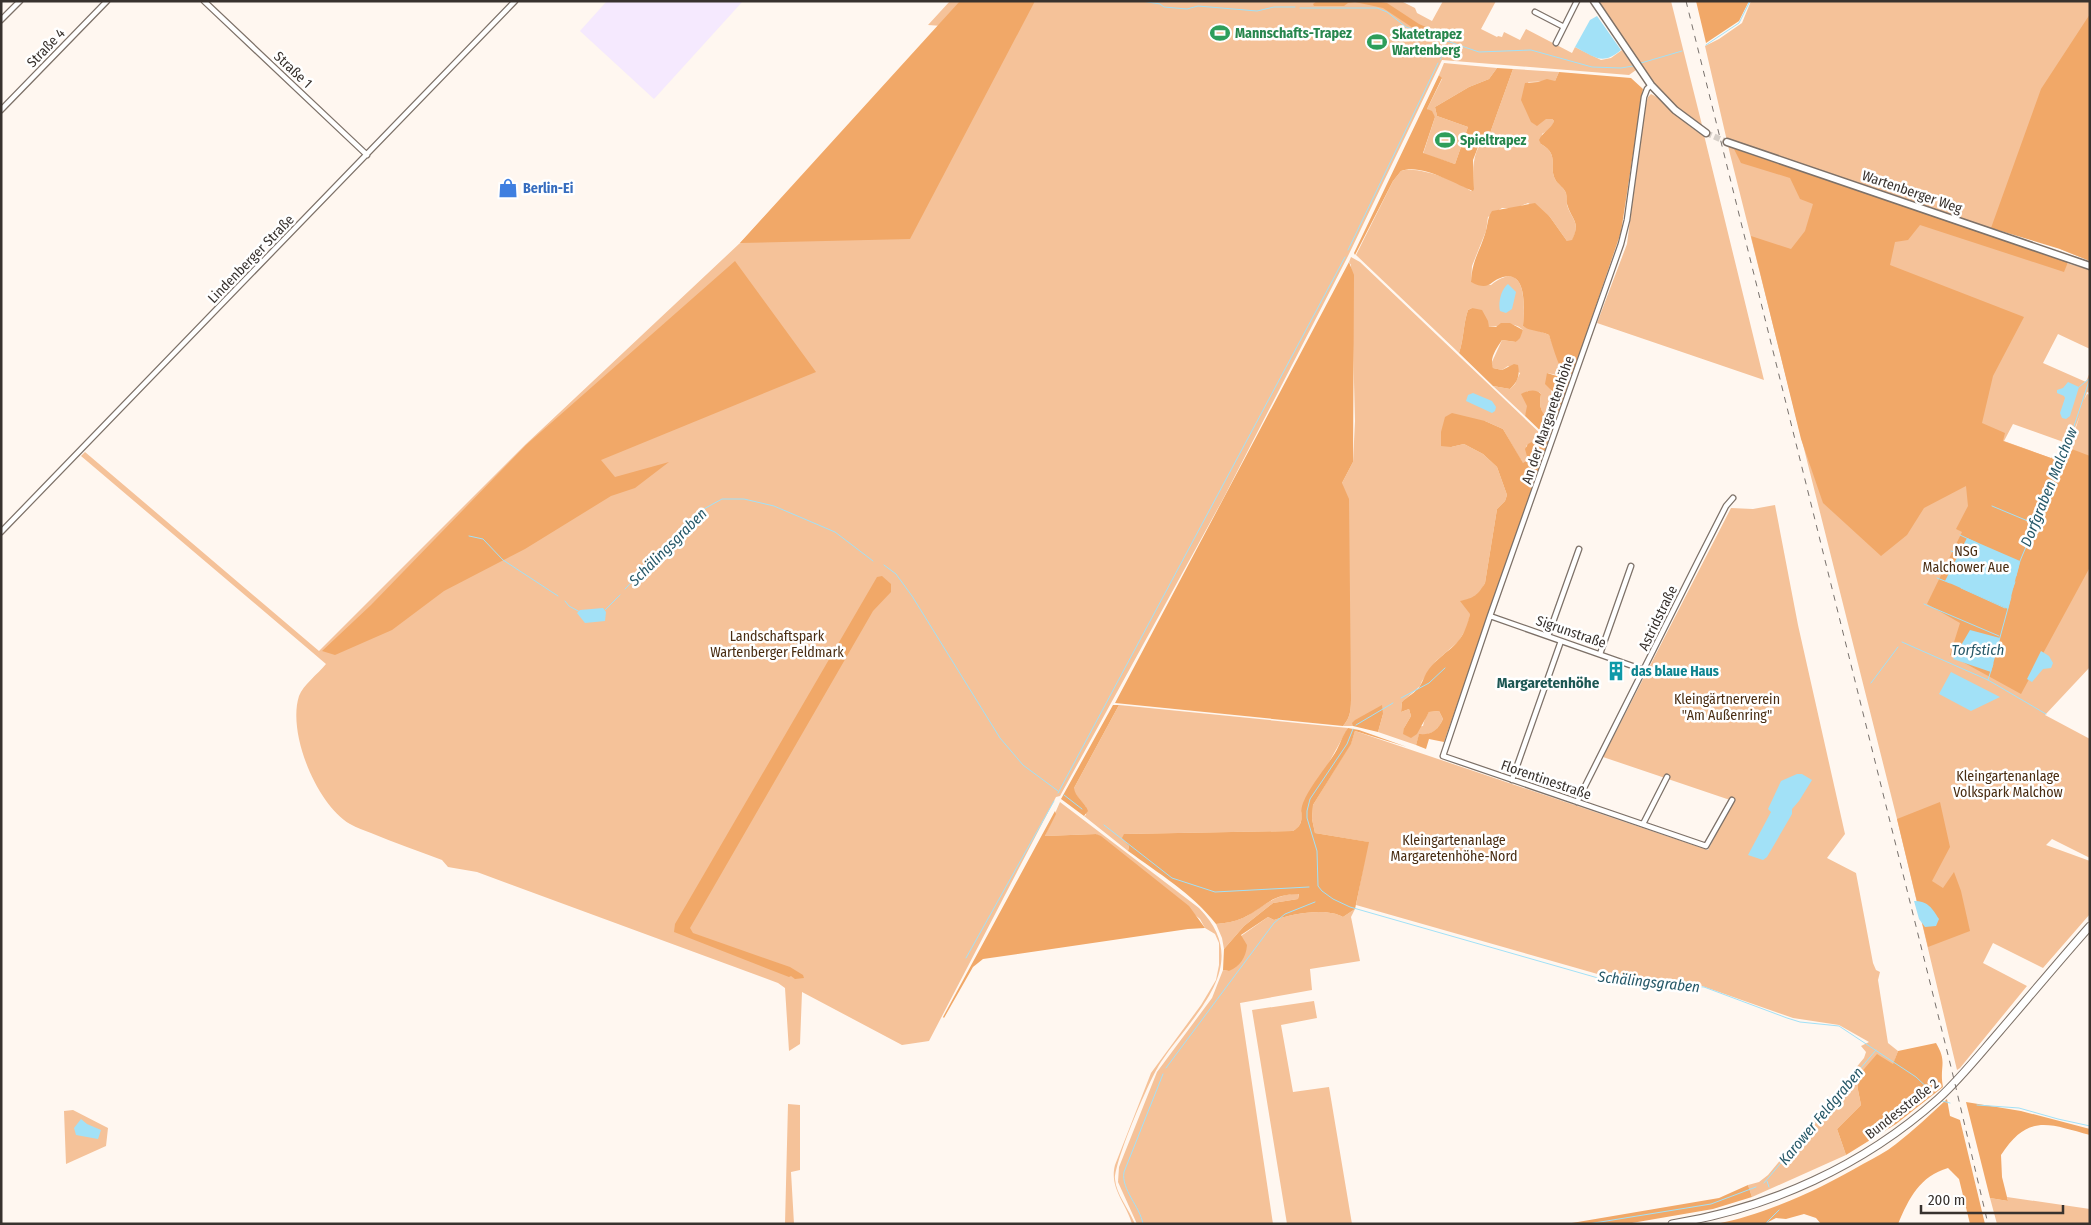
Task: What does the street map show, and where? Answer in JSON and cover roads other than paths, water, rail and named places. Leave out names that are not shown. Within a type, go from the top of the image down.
[{"type":"main road","points":[[1594,1],[1650,85],[1675,110],[1706,133]]},
{"type":"main road","name":"Wartenberger Weg","points":[[1727,142],[2090,266]]},
{"type":"main road","name":"Bundesstraße 2","points":[[1672,1224],[1720,1215],[1787,1192],[1830,1173],[1890,1138],[1950,1088],[2090,926]]},
{"type":"street","points":[[1,20],[20,1]]},
{"type":"street","name":"Straße 4","points":[[1,110],[107,1]]},
{"type":"street","name":"Straße 1","points":[[204,1],[367,155]]},
{"type":"street","name":"Lindenberger Straße","points":[[1,532],[515,1]]},
{"type":"street","points":[[1556,43],[1577,1]]},
{"type":"street","points":[[1535,12],[1564,26]]},
{"type":"street","name":"An der Margaretenhöhe","points":[[1443,756],[1490,616],[1621,244],[1627,220],[1644,97],[1650,85]]},
{"type":"street","name":"Astridstraße","points":[[1577,802],[1726,506],[1733,498]]},
{"type":"street","points":[[1548,636],[1579,549]]},
{"type":"street","points":[[1600,654],[1631,566]]},
{"type":"street","name":"Sigrunstraße","points":[[1490,616],[1644,670]]},
{"type":"street","points":[[1512,780],[1561,641]]},
{"type":"street","name":"Florentinestraße","points":[[1443,756],[1706,846],[1732,800]]},
{"type":"street","points":[[1643,824],[1667,778]]},
{"type":"water","points":[[1597,16],[1621,50],[1609,58],[1593,57],[1575,47],[1590,20]]},
{"type":"water","points":[[1508,284],[1516,292],[1512,309],[1506,313],[1500,311],[1499,304],[1502,293]]},
{"type":"water","points":[[2068,382],[2079,387],[2070,416],[2066,419],[2062,418],[2060,413],[2065,398],[2057,393],[2057,390],[2063,388]]},
{"type":"water","points":[[1473,393],[1492,401],[1496,407],[1495,411],[1492,413],[1466,401],[1468,395]]},
{"type":"water","points":[[1967,538],[2020,561],[2008,609],[1945,581]]},
{"type":"water","points":[[603,608],[606,612],[605,621],[585,623],[577,613],[580,610]]},
{"type":"water","name":"Torfstich","points":[[1970,630],[2000,638],[1991,672],[1953,659]]},
{"type":"water","name":"Torfstich","points":[[2041,651],[2049,656],[2053,663],[2051,668],[2043,669],[2032,682],[2027,679]]},
{"type":"water","name":"Torfstich","points":[[1951,672],[2000,697],[1971,711],[1939,694]]},
{"type":"water","points":[[1797,774],[1802,774],[1812,780],[1792,809],[1792,814],[1767,857],[1763,860],[1748,855],[1771,812],[1768,809],[1781,781]]},
{"type":"water","points":[[1914,901],[1923,902],[1932,908],[1939,919],[1936,926],[1925,927],[1919,919]]},
{"type":"water","points":[[81,1119],[101,1130],[98,1139],[76,1135],[74,1128]]},
{"type":"waterway","points":[[1142,1],[1160,4],[1164,7],[1187,9],[1198,6],[1257,11],[1274,7],[1295,7]]},
{"type":"waterway","points":[[1706,45],[1739,23],[1750,1]]},
{"type":"waterway","points":[[1300,8],[1377,8],[1387,12],[1406,27],[1479,52],[1531,50],[1592,67],[1621,68],[1633,66]]},
{"type":"waterway","points":[[1641,63],[1682,51]]},
{"type":"waterway","points":[[1440,60],[1442,56]]},
{"type":"waterway","points":[[1348,250],[1438,63]]},
{"type":"waterway","points":[[1058,793],[1345,257]]},
{"type":"waterway","name":"Dorfgraben Malchow","points":[[2079,387],[2090,378]]},
{"type":"waterway","name":"Dorfgraben Malchow","points":[[2016,576],[2020,561],[2063,459],[2089,381]]},
{"type":"waterway","name":"Schälingsgraben","points":[[625,589],[700,511],[722,499],[744,499],[774,506],[835,532],[873,561]]},
{"type":"waterway","points":[[1992,506],[2035,524]]},
{"type":"waterway","points":[[1960,535],[1977,543]]},
{"type":"waterway","name":"Schälingsgraben","points":[[469,536],[483,539],[503,560],[558,596]]},
{"type":"waterway","points":[[1951,551],[1959,554]]},
{"type":"waterway","name":"Schälingsgraben","points":[[884,565],[896,574],[912,596],[1000,738],[1023,765],[1058,791]]},
{"type":"waterway","points":[[1937,578],[1950,583]]},
{"type":"waterway","name":"Dorfgraben Malchow","points":[[2012,590],[2015,582]]},
{"type":"waterway","points":[[1961,588],[2005,608]]},
{"type":"waterway","name":"Schälingsgraben","points":[[605,610],[620,595]]},
{"type":"waterway","name":"Dorfgraben Malchow","points":[[1999,641],[2011,597]]},
{"type":"waterway","name":"Schälingsgraben","points":[[565,601],[569,606],[580,612]]},
{"type":"waterway","points":[[1924,604],[1999,636]]},
{"type":"waterway","points":[[1902,642],[1988,680],[2046,714]]},
{"type":"waterway","name":"Dorfgraben Malchow","points":[[1871,683],[1898,647]]},
{"type":"waterway","name":"Dorfgraben Malchow","points":[[1994,658],[1996,650]]},
{"type":"waterway","name":"Dorfgraben Malchow","points":[[1988,680],[1993,664]]},
{"type":"waterway","points":[[1401,698],[1429,683],[1445,668]]},
{"type":"waterway","points":[[1356,725],[1393,703]]},
{"type":"waterway","name":"Schälingsgraben","points":[[1353,729],[1347,744],[1310,799],[1307,811],[1307,818],[1317,851],[1318,886],[1333,899],[1350,907],[1598,978],[1704,987],[1800,1022],[1839,1026],[1916,1077],[1933,1093]]},
{"type":"waterway","name":"Schälingsgraben","points":[[1064,795],[1082,809]]},
{"type":"waterway","points":[[966,958],[1054,801]]},
{"type":"waterway","name":"Schälingsgraben","points":[[1104,825],[1172,878],[1215,892],[1309,887]]},
{"type":"waterway","points":[[1166,1068],[1274,923],[1285,914],[1315,902]]},
{"type":"waterway","name":"Karower Feldgraben","points":[[1764,1183],[1876,1050]]},
{"type":"waterway","points":[[1143,1224],[1125,1185],[1124,1172],[1163,1074]]},
{"type":"waterway","name":"Schälingsgraben","points":[[1942,1101],[1950,1103]]},
{"type":"waterway","name":"Schälingsgraben","points":[[1977,1105],[2019,1108],[2090,1126]]},
{"type":"waterway","name":"Karower Feldgraben","points":[[1767,1181],[1769,1187]]},
{"type":"waterway","points":[[1588,1224],[1711,1204],[1756,1187]]},
{"type":"waterway","name":"Karower Feldgraben","points":[[1765,1224],[1779,1210]]},
{"type":"tunnel","points":[[1706,133],[1727,142]]},
{"type":"railway","points":[[1686,1],[1952,1071],[1988,1224]]},
{"type":"place","name":"Mannschafts-Trapez","points":[[1220,33]]},
{"type":"place","name":"Skatetrapez Wartenberg","points":[[1377,42]]},
{"type":"place","name":"Spieltrapez","points":[[1445,140]]},
{"type":"place","name":"Berlin-Ei","points":[[508,188]]},
{"type":"place","name":"das blaue Haus","points":[[1616,671]]},
{"type":"district","name":"Margaretenhöhe","points":[[1548,683]]},
{"type":"park label","name":"NSG Malchower Aue","points":[[1966,560]]},
{"type":"park label","name":"Landschaftspark Wartenberger Feldmark","points":[[777,644]]},
{"type":"park label","name":"Kleingärtnerverein \"Am Außenring\"","points":[[1727,708]]},
{"type":"park label","name":"Kleingartenanlage Volkspark Malchow","points":[[2008,784]]},
{"type":"park label","name":"Kleingartenanlage Margaretenhöhe-Nord","points":[[1454,848]]}]
